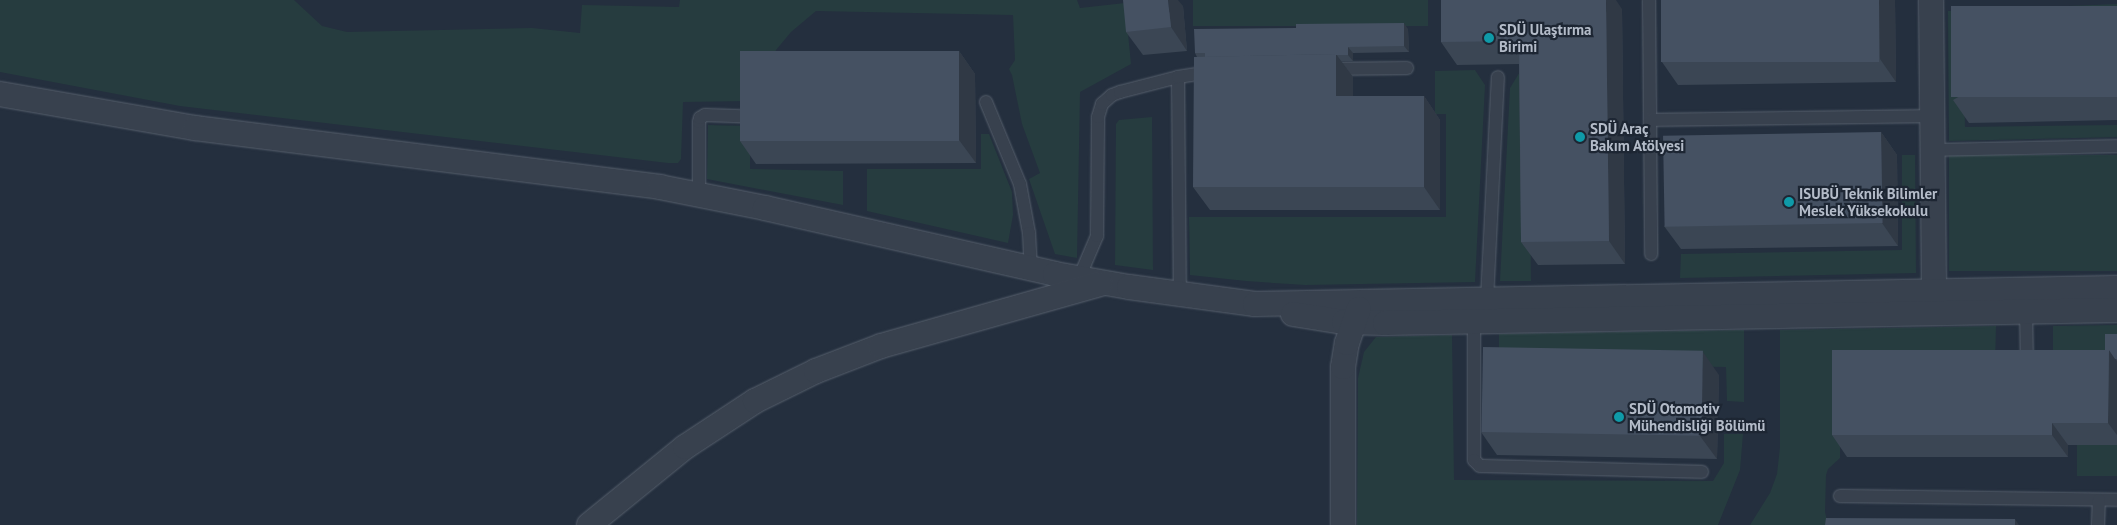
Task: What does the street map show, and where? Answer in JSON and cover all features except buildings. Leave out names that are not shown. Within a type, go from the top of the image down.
[{"type":"street","points":[[1931,0],[1934,301]]},
{"type":"street","points":[[0,94],[195,128],[608,178],[699,194],[1079,278],[1256,304],[1308,318],[1487,300],[1934,301],[2026,311],[2117,310]]},
{"type":"street","points":[[589,525],[685,447],[755,401],[816,371],[881,346],[1104,282]]},
{"type":"street","points":[[1358,313],[1474,321],[1934,301],[2117,288]]},
{"type":"street","points":[[1343,525],[1343,367],[1346,348],[1358,313]]},
{"type":"lane","points":[[1649,0],[1651,254]]},
{"type":"lane","points":[[1320,70],[1407,68]]},
{"type":"lane","points":[[1079,278],[1097,236],[1098,117],[1102,104],[1112,95],[1178,77],[1223,71]]},
{"type":"lane","points":[[1487,300],[1498,76]]},
{"type":"lane","points":[[1178,77],[1180,294]]},
{"type":"lane","points":[[986,102],[1020,184],[1029,233],[1031,268]]},
{"type":"lane","points":[[699,194],[700,118],[705,116],[741,116]]},
{"type":"lane","points":[[1650,120],[1932,116]]},
{"type":"lane","points":[[1933,150],[2117,146]]},
{"type":"lane","points":[[2026,311],[2027,363]]},
{"type":"lane","points":[[1474,321],[1474,460],[1480,466],[1702,472]]},
{"type":"lane","points":[[1840,496],[2117,500]]},
{"type":"lane","points":[[2098,500],[2098,525]]},
{"type":"green space","points":[[0,0],[294,0],[322,26],[347,32],[532,28],[580,33],[582,5],[679,7],[680,0],[1077,0],[1080,8],[1125,3],[1131,64],[1080,92],[1077,258],[1055,254],[1029,179],[1040,173],[1022,124],[1012,75],[1009,69],[1015,60],[1013,15],[816,11],[791,32],[776,50],[771,68],[749,101],[683,102],[681,159],[678,163],[668,163],[180,106],[0,72]]},
{"type":"green space","points":[[1193,0],[1428,0],[1428,26],[1193,26]]},
{"type":"green space","points":[[2117,4],[2117,24],[1963,28],[1965,127],[2117,125],[2117,137],[1949,141],[1948,11]]},
{"type":"green space","points":[[1475,70],[1485,85],[1475,282],[1305,285],[1190,275],[1189,217],[1446,217],[1446,114],[1435,114],[1435,71]]},
{"type":"green space","points":[[1521,70],[1529,70],[1531,281],[1500,281],[1510,88]]},
{"type":"green space","points":[[1152,117],[1153,270],[1115,265],[1116,124],[1119,120]]},
{"type":"green space","points":[[708,125],[750,126],[750,169],[843,171],[843,205],[707,179]]},
{"type":"green space","points":[[981,134],[989,134],[1012,192],[1013,215],[1008,243],[867,211],[867,169],[981,169]]},
{"type":"green space","points":[[1902,155],[1915,155],[1916,273],[1680,278],[1681,254],[1902,250]]},
{"type":"green space","points":[[1949,155],[2117,155],[2117,271],[1949,271]]},
{"type":"green space","points":[[2117,325],[2117,476],[2077,476],[2077,364],[2053,364],[2053,326]]},
{"type":"green space","points":[[1996,326],[1995,366],[1840,366],[1840,458],[1828,469],[1826,475],[1825,512],[1828,525],[1750,525],[1770,493],[1777,474],[1780,447],[1780,330]]},
{"type":"green space","points":[[1744,330],[1744,402],[1727,401],[1726,367],[1499,364],[1499,334]]},
{"type":"green space","points":[[1452,335],[1454,480],[1713,481],[1724,463],[1724,434],[1743,434],[1740,470],[1718,525],[1357,525],[1358,378],[1364,352],[1376,337]]},
{"type":"place","name":"SDÜ Ulaştırma Birimi","points":[[1489,38]]},
{"type":"place","name":"SDÜ Araç Bakım Atölyesi","points":[[1580,137]]},
{"type":"place","name":"ISUBÜ Teknik Bilimler Meslek Yüksekokulu","points":[[1789,202]]},
{"type":"place","name":"SDÜ Otomotiv Mühendisliği Bölümü","points":[[1619,417]]}]
